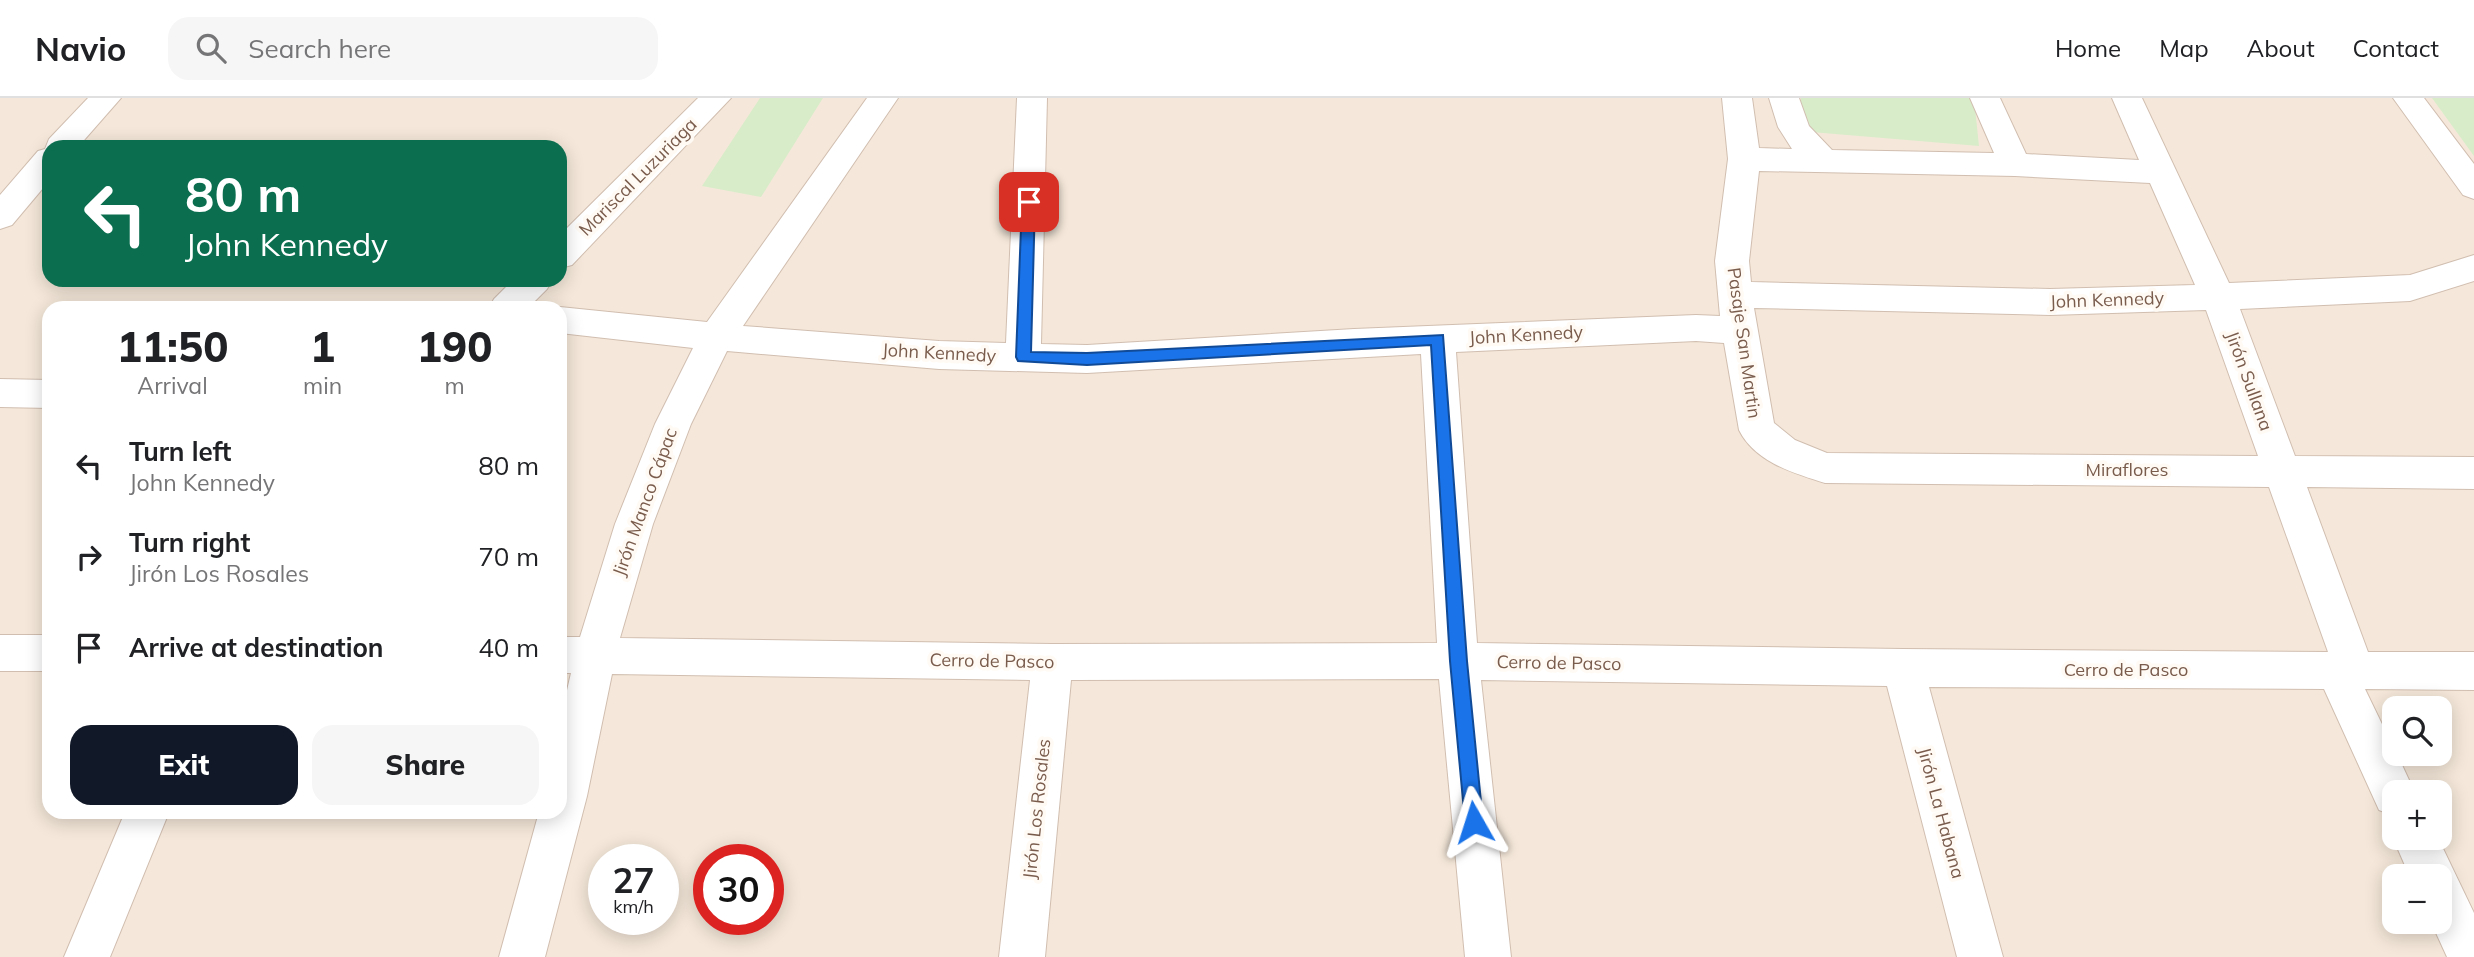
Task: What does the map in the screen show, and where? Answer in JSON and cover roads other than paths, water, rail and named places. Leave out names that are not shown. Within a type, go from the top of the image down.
[{"type":"street","points":[[67,140],[106,98]]},
{"type":"street","name":"Mariscal Luzuriaga","points":[[567,249],[716,98]]},
{"type":"street","name":"Jirón Manco Cápac","points":[[567,774],[578,655],[673,424],[716,337],[883,98]]},
{"type":"street","points":[[1023,357],[1032,98]]},
{"type":"street","name":"Pasaje San Martin","points":[[1737,98],[1744,159],[1732,261],[1739,331],[1757,430],[1782,451]]},
{"type":"street","points":[[1784,98],[1790,125],[1803,143],[1825,161]]},
{"type":"street","points":[[1985,98],[2015,165]]},
{"type":"street","name":"Jirón Sullana","points":[[2127,98],[2218,297],[2283,471],[2346,671],[2388,780]]},
{"type":"street","points":[[2408,98],[2474,187]]},
{"type":"street","points":[[1744,159],[2015,165],[2163,172]]},
{"type":"street","points":[[0,217],[42,167]]},
{"type":"street","name":"John Kennedy","points":[[1737,295],[2050,302],[2218,297],[2410,288],[2474,268]]},
{"type":"street","points":[[513,301],[528,287]]},
{"type":"street","name":"John Kennedy","points":[[567,321],[716,337],[939,355],[1087,359],[1438,339],[1696,328],[1739,331]]},
{"type":"street","points":[[1438,339],[1458,661],[1488,957]]},
{"type":"street","points":[[0,393],[42,394]]},
{"type":"street","name":"Miraflores","points":[[1782,451],[1825,468],[2474,473]]},
{"type":"street","points":[[0,653],[42,653]]},
{"type":"street","name":"Cerro de Pasco","points":[[578,655],[1052,662],[1458,661],[1903,668],[2474,671]]},
{"type":"street","name":"Jirón Los Rosales","points":[[1022,957],[1052,662]]},
{"type":"street","name":"Jirón La Habana","points":[[1903,668],[1980,957]]},
{"type":"street","points":[[87,957],[144,819]]},
{"type":"street","name":"Jirón Manco Cápac","points":[[522,957],[559,819]]},
{"type":"street","points":[[2452,917],[2471,957]]}]
